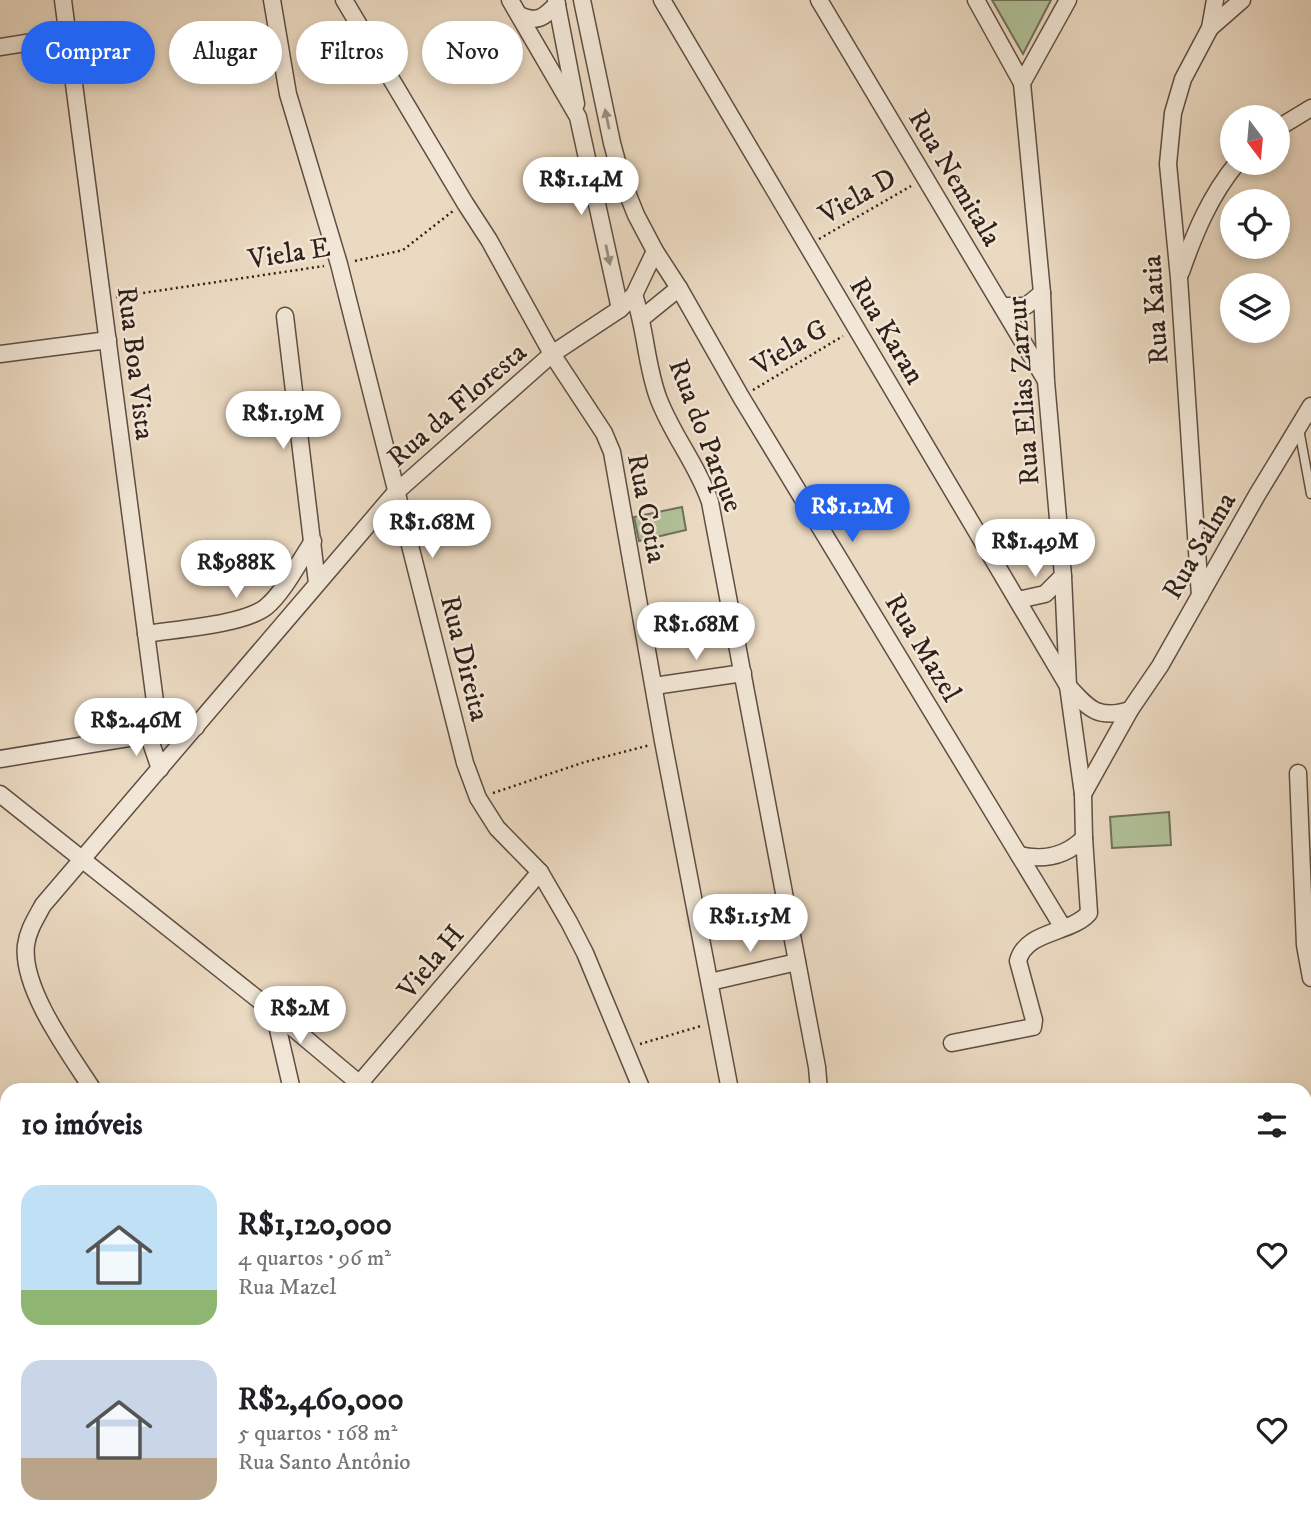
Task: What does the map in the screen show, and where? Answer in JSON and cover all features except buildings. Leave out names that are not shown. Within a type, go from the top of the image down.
[{"type":"street","name":"Rua Boa Vista","points":[[63,0],[66,21]]},
{"type":"street","name":"Rua Direita","points":[[272,0],[288,94],[339,264],[465,763],[478,798],[497,828],[540,872],[585,953],[639,1083]]},
{"type":"street","name":"Rua Cotia","points":[[344,0],[489,240],[552,354],[604,433],[612,452],[653,687],[729,1083]]},
{"type":"street","points":[[510,0],[578,117]]},
{"type":"street","name":"Rua Mazel","points":[[582,0],[622,180],[654,251],[680,288],[741,397],[1062,926]]},
{"type":"street","name":"Rua Karan","points":[[662,0],[1068,686]]},
{"type":"street","name":"Rua Nemitala","points":[[819,0],[1046,381]]},
{"type":"street","points":[[976,0],[1022,83]]},
{"type":"street","points":[[1210,28],[1215,0]]},
{"type":"street","points":[[1210,28],[1242,0]]},
{"type":"street","points":[[519,15],[531,20],[540,18],[556,2]]},
{"type":"street","points":[[556,2],[620,309]]},
{"type":"street","points":[[1022,83],[1067,3]]},
{"type":"street","name":"Rua Katia","points":[[1200,596],[1179,278],[1168,164],[1174,113],[1183,79],[1210,28]]},
{"type":"street","points":[[0,47],[21,44]]},
{"type":"street","name":"Rua Elias Zarzur","points":[[1022,83],[1042,293],[1046,381],[1063,576],[1068,686],[1083,794],[1090,901],[1089,913],[1082,921],[1062,926]]},
{"type":"street","name":"Rua Boa Vista","points":[[75,84],[146,634],[153,733],[160,769]]},
{"type":"street","points":[[1290,121],[1311,108]]},
{"type":"street","points":[[1179,278],[1205,211],[1227,175]]},
{"type":"street","points":[[634,295],[654,251]]},
{"type":"street","points":[[642,318],[680,288]]},
{"type":"street","points":[[1002,306],[1026,306],[1042,293]]},
{"type":"street","name":"Rua da Floresta","points":[[89,1083],[38,1000],[31,982],[26,955],[30,928],[43,905],[396,493],[552,354],[620,309],[634,295]]},
{"type":"street","name":"Rua do Parque","points":[[634,295],[642,318],[659,400],[695,465],[710,502],[818,1083]]},
{"type":"street","points":[[285,316],[317,583]]},
{"type":"street","points":[[0,354],[108,340]]},
{"type":"street","name":"Rua Salma","points":[[1083,794],[1311,406]]},
{"type":"street","points":[[146,634],[230,620],[265,608],[313,541]]},
{"type":"street","points":[[1018,600],[1045,594],[1063,576]]},
{"type":"street","points":[[653,687],[743,673]]},
{"type":"street","points":[[1068,686],[1092,710],[1103,714],[1116,714],[1130,710]]},
{"type":"street","points":[[0,759],[196,727]]},
{"type":"street","points":[[1298,774],[1305,945],[1311,978]]},
{"type":"street","points":[[0,794],[274,1012],[358,1083]]},
{"type":"street","points":[[1019,855],[1033,858],[1059,854],[1074,848],[1084,838]]},
{"type":"street","name":"Viela H","points":[[366,1083],[540,872]]},
{"type":"street","points":[[952,1044],[1033,1027],[1034,1020],[1018,961],[1020,953],[1062,926]]},
{"type":"street","points":[[710,982],[797,962]]},
{"type":"street","points":[[274,1012],[290,1083]]},
{"type":"lane","points":[[1298,426],[1311,494]]},
{"type":"path","name":"Viela D","points":[[807,246],[926,177]]},
{"type":"path","name":"Viela E","points":[[103,299],[339,264],[403,250],[465,203]]},
{"type":"path","name":"Viela G","points":[[741,397],[857,328]]},
{"type":"path","points":[[478,798],[585,762],[663,741]]},
{"type":"path","points":[[623,1049],[718,1021]]},
{"type":"green space","points":[[992,0],[1051,0],[1023,54]]},
{"type":"green space","points":[[682,507],[686,530],[639,541],[634,517]]},
{"type":"green space","points":[[1169,812],[1171,845],[1112,848],[1110,817]]}]
